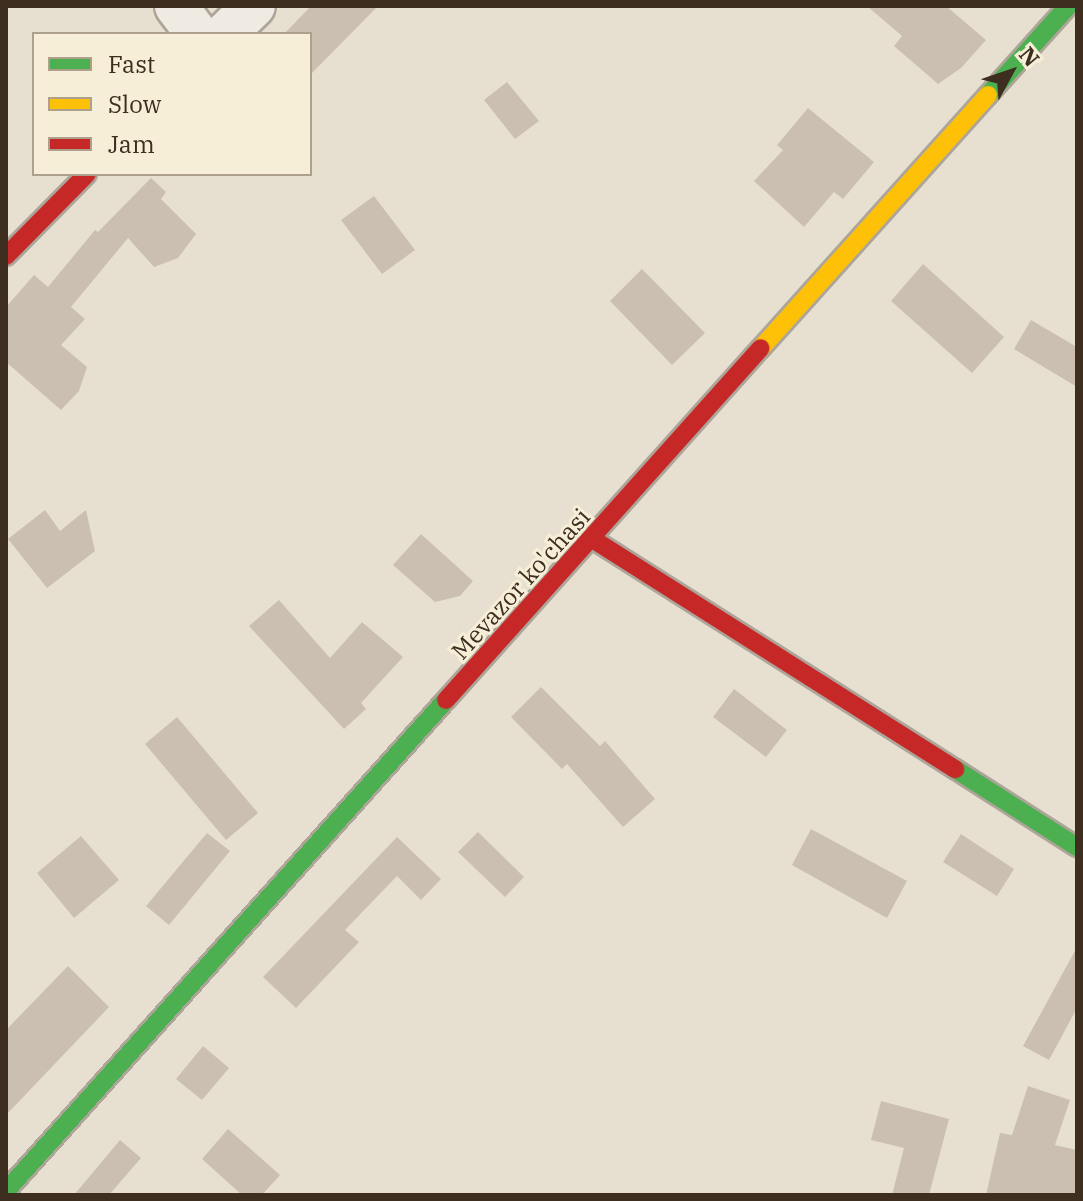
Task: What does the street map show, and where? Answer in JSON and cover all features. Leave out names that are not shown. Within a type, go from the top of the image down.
[{"type":"street","points":[[176,6],[196,32]]},
{"type":"street","points":[[227,32],[254,6]]},
{"type":"street","name":"Mevazor ko'chasi","points":[[6,1191],[594,540],[1068,6]]},
{"type":"street","points":[[6,256],[85,176]]},
{"type":"street","points":[[594,540],[1077,847]]},
{"type":"building","points":[[311,6],[378,6],[312,73],[312,32],[286,32]]},
{"type":"building","points":[[867,6],[946,6],[986,40],[961,68],[938,84],[894,46],[902,36]]},
{"type":"building","points":[[507,82],[539,121],[515,139],[484,100]]},
{"type":"building","points":[[808,108],[874,162],[843,199],[834,192],[804,227],[754,181],[783,150],[777,145]]},
{"type":"building","points":[[151,178],[166,192],[161,199],[196,234],[178,258],[154,267],[128,238],[71,307],[85,319],[61,345],[87,367],[79,391],[61,410],[6,362],[6,307],[34,275],[48,287],[95,230],[98,232]]},
{"type":"building","points":[[374,196],[415,250],[382,274],[341,220]]},
{"type":"building","points":[[923,264],[1004,337],[972,373],[891,301]]},
{"type":"building","points":[[642,269],[705,333],[672,365],[610,301]]},
{"type":"building","points":[[1031,320],[1077,347],[1077,387],[1014,349]]},
{"type":"building","points":[[45,510],[60,531],[86,510],[95,551],[47,588],[8,539]]},
{"type":"building","points":[[421,534],[473,581],[460,596],[435,602],[393,565]]},
{"type":"building","points":[[279,600],[330,658],[362,622],[403,657],[361,703],[366,709],[344,729],[249,626]]},
{"type":"building","points":[[541,687],[600,746],[605,741],[655,799],[623,827],[567,764],[562,769],[511,717]]},
{"type":"building","points":[[734,689],[787,730],[766,757],[713,717]]},
{"type":"building","points":[[177,717],[258,813],[226,840],[145,744]]},
{"type":"building","points":[[811,829],[907,881],[887,918],[792,865]]},
{"type":"building","points":[[478,832],[524,877],[505,897],[458,852]]},
{"type":"building","points":[[207,833],[230,851],[169,925],[146,906]]},
{"type":"building","points":[[961,834],[1014,869],[997,896],[943,862]]},
{"type":"building","points":[[81,836],[119,880],[74,918],[37,873]]},
{"type":"building","points":[[397,837],[441,879],[421,900],[397,876],[345,930],[359,942],[296,1008],[263,977]]},
{"type":"building","points":[[1077,947],[1077,1008],[1049,1060],[1023,1046]]},
{"type":"building","points":[[68,966],[109,1007],[6,1115],[6,1030]]},
{"type":"building","points":[[203,1046],[229,1068],[202,1100],[176,1079]]},
{"type":"building","points":[[1028,1086],[1070,1100],[1055,1145],[1077,1150],[1077,1195],[986,1195],[1000,1133],[1012,1135]]},
{"type":"building","points":[[881,1101],[949,1119],[929,1195],[892,1195],[904,1148],[871,1140]]},
{"type":"building","points":[[228,1129],[280,1175],[262,1195],[242,1195],[202,1159]]},
{"type":"building","points":[[120,1140],[141,1158],[109,1195],[74,1195]]},
{"type":"traffic: fast","points":[[988,95],[1068,6]]},
{"type":"traffic: fast","points":[[6,1191],[446,700]]},
{"type":"traffic: fast","points":[[955,769],[1077,847]]},
{"type":"traffic: slow","points":[[761,348],[988,95]]},
{"type":"traffic: jam","points":[[6,256],[85,176]]},
{"type":"traffic: jam","points":[[446,700],[761,348]]},
{"type":"traffic: jam","points":[[594,540],[955,769]]}]
